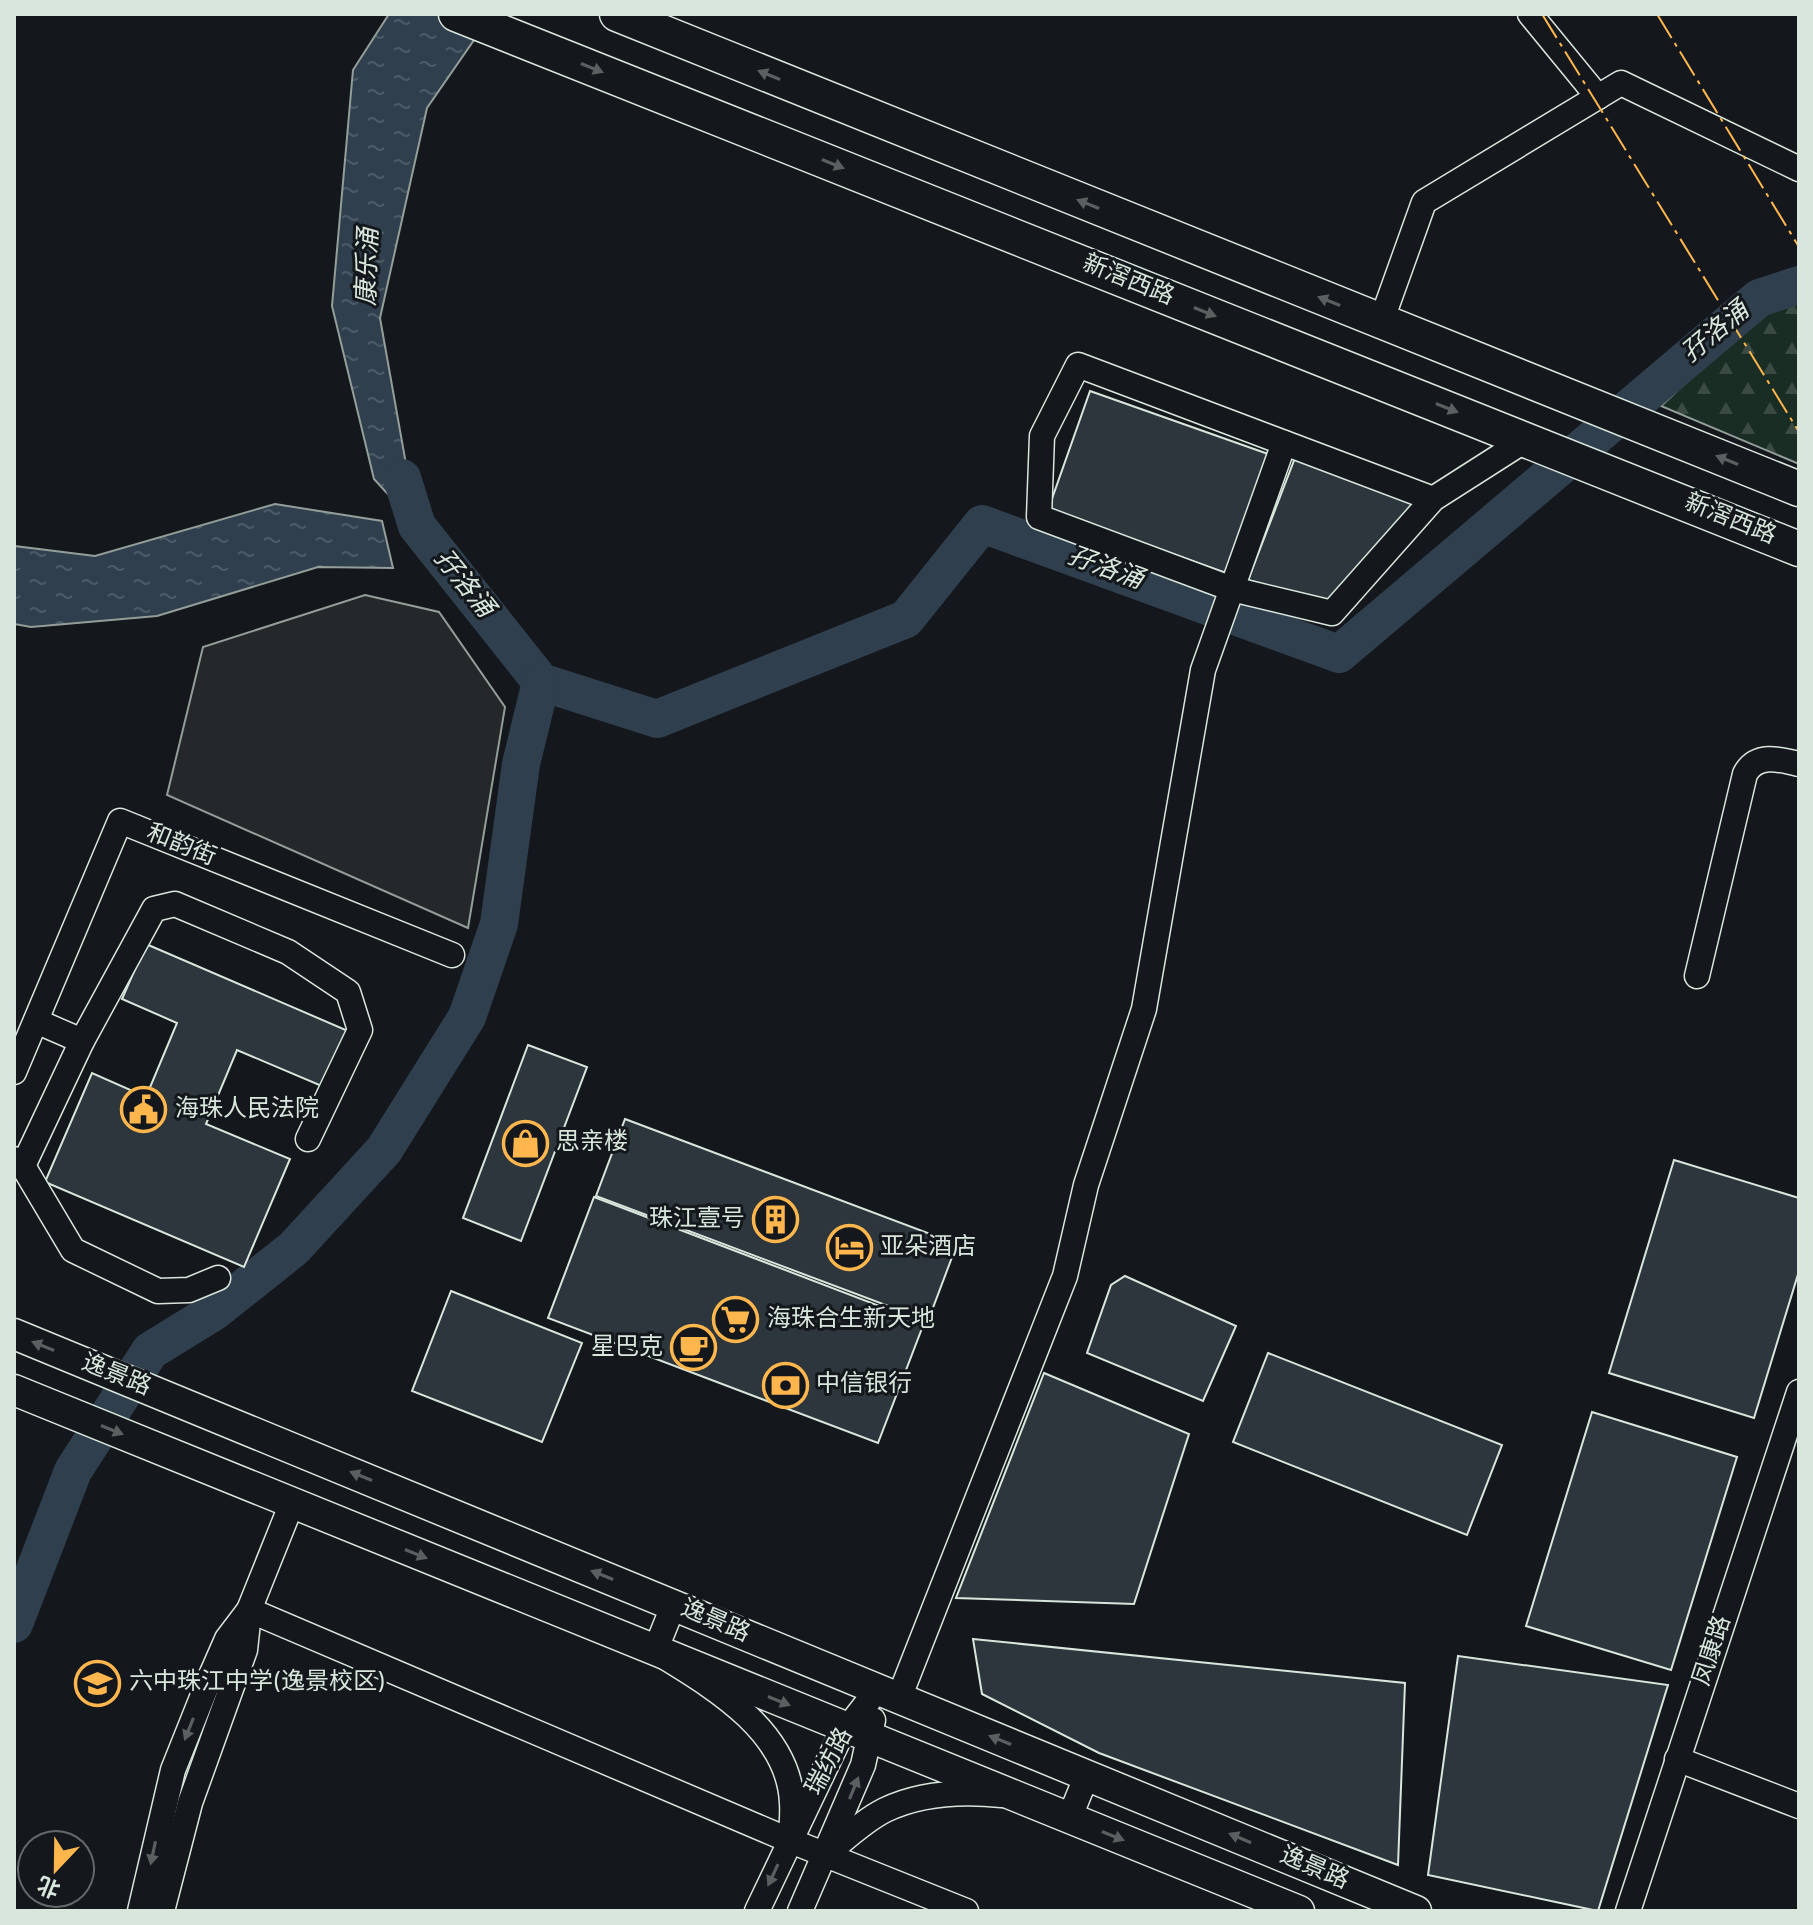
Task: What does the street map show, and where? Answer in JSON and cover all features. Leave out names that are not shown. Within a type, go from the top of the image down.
[{"type":"highway","name":"新滘西路","points":[[456,14],[1799,549]]},
{"type":"highway","points":[[617,14],[1799,489]]},
{"type":"main road","name":"逸景路","points":[[14,1334],[1416,1911]]},
{"type":"main road","name":"逸景路","points":[[14,1390],[1299,1911]]},
{"type":"street","points":[[1530,14],[1598,97]]},
{"type":"street","points":[[1381,322],[1424,202],[1621,83],[1799,169]]},
{"type":"street","points":[[1433,499],[1078,365],[1042,436],[1039,517],[1232,589],[1332,613],[1433,499],[1527,439]]},
{"type":"street","name":"瑞纺路","points":[[757,1911],[791,1841],[858,1733],[888,1694],[1065,1276],[1086,1185],[1144,1009],[1203,670],[1284,443]]},
{"type":"street","points":[[1697,976],[1745,774],[1750,764],[1761,759],[1799,764]]},
{"type":"street","name":"和韵街","points":[[14,1072],[120,821],[452,955]]},
{"type":"street","points":[[218,1278],[189,1290],[158,1291],[73,1250],[18,1163],[154,909],[175,904],[288,952],[348,992],[360,1030],[308,1139]]},
{"type":"street","points":[[36,1021],[82,1041]]},
{"type":"street","name":"凤康路","points":[[1628,1911],[1799,1392]]},
{"type":"street","points":[[140,1911],[173,1770],[227,1639],[249,1610],[292,1503]]},
{"type":"street","points":[[674,1604],[655,1651],[725,1695],[753,1721],[777,1754],[786,1773],[792,1801],[791,1841]]},
{"type":"street","points":[[249,1610],[791,1841],[966,1911]]},
{"type":"street","points":[[162,1911],[178,1840],[245,1650],[249,1610]]},
{"type":"street","points":[[800,1911],[861,1772],[858,1733]]},
{"type":"street","points":[[1677,1759],[1799,1806]]},
{"type":"street","points":[[1069,1819],[1087,1775]]},
{"type":"street","points":[[825,1855],[885,1810],[914,1801],[948,1794],[1015,1797]]},
{"type":"green space","points":[[1799,299],[1799,464],[1661,406],[1767,307]]},
{"type":"shaded area","points":[[365,595],[439,612],[505,707],[468,928],[167,795],[203,647]]},
{"type":"water","name":"康乐涌","points":[[389,14],[492,14],[427,108],[380,318],[417,526],[374,479],[332,306],[353,70]]},
{"type":"water","points":[[275,504],[382,521],[393,568],[318,567],[157,616],[31,627],[14,624],[14,546],[95,556]]},
{"type":"building","points":[[1090,391],[1271,455],[1229,574],[1048,510]]},
{"type":"building","points":[[1295,458],[1420,501],[1327,604],[1248,580]]},
{"type":"building","name":"海珠人民法院","points":[[146,944],[348,1031],[324,1087],[237,1050],[206,1124],[290,1159],[244,1267],[45,1182],[92,1073],[146,1097],[177,1023],[122,999]]},
{"type":"building","name":"思亲楼","points":[[528,1045],[587,1067],[521,1241],[463,1218]]},
{"type":"building","name":"珠江壹号","points":[[625,1119],[957,1244],[928,1321],[596,1196]]},
{"type":"building","points":[[1674,1160],[1799,1198],[1799,1271],[1754,1418],[1609,1373]]},
{"type":"building","name":"海珠合生新天地","points":[[594,1197],[924,1323],[878,1443],[548,1318]]},
{"type":"building","points":[[1125,1276],[1236,1326],[1203,1401],[1087,1353],[1111,1285]]},
{"type":"building","points":[[451,1291],[582,1343],[542,1442],[412,1391]]},
{"type":"building","points":[[1268,1353],[1502,1445],[1467,1535],[1233,1442]]},
{"type":"building","points":[[1044,1373],[1189,1434],[1134,1604],[956,1598]]},
{"type":"building","points":[[1592,1412],[1737,1457],[1671,1670],[1526,1626]]},
{"type":"building","points":[[973,1639],[1405,1683],[1398,1865],[1099,1753],[982,1694]]},
{"type":"building","points":[[1458,1656],[1668,1685],[1598,1911],[1428,1875]]},
{"type":"waterway","name":"孖洛涌","points":[[402,478],[417,526],[541,682],[657,719],[906,619],[982,524],[1339,654],[1759,298],[1799,285]]},
{"type":"waterway","points":[[14,1624],[73,1471],[150,1351],[215,1311],[294,1248],[384,1150],[467,1017],[499,924],[521,764],[541,682]]},
{"type":"power","points":[[1542,14],[1799,432]]},
{"type":"power","points":[[1657,14],[1799,247]]},
{"type":"place","name":"海珠人民法院","points":[[144,1110]]},
{"type":"place","name":"思亲楼","points":[[525,1143]]},
{"type":"place","name":"珠江壹号","points":[[776,1220]]},
{"type":"place","name":"亚朵酒店","points":[[849,1248]]},
{"type":"place","name":"海珠合生新天地","points":[[736,1320]]},
{"type":"place","name":"星巴克","points":[[694,1348]]},
{"type":"place","name":"中信银行","points":[[785,1385]]},
{"type":"place","name":"六中珠江中学(逸景校区)","points":[[98,1683]]}]
